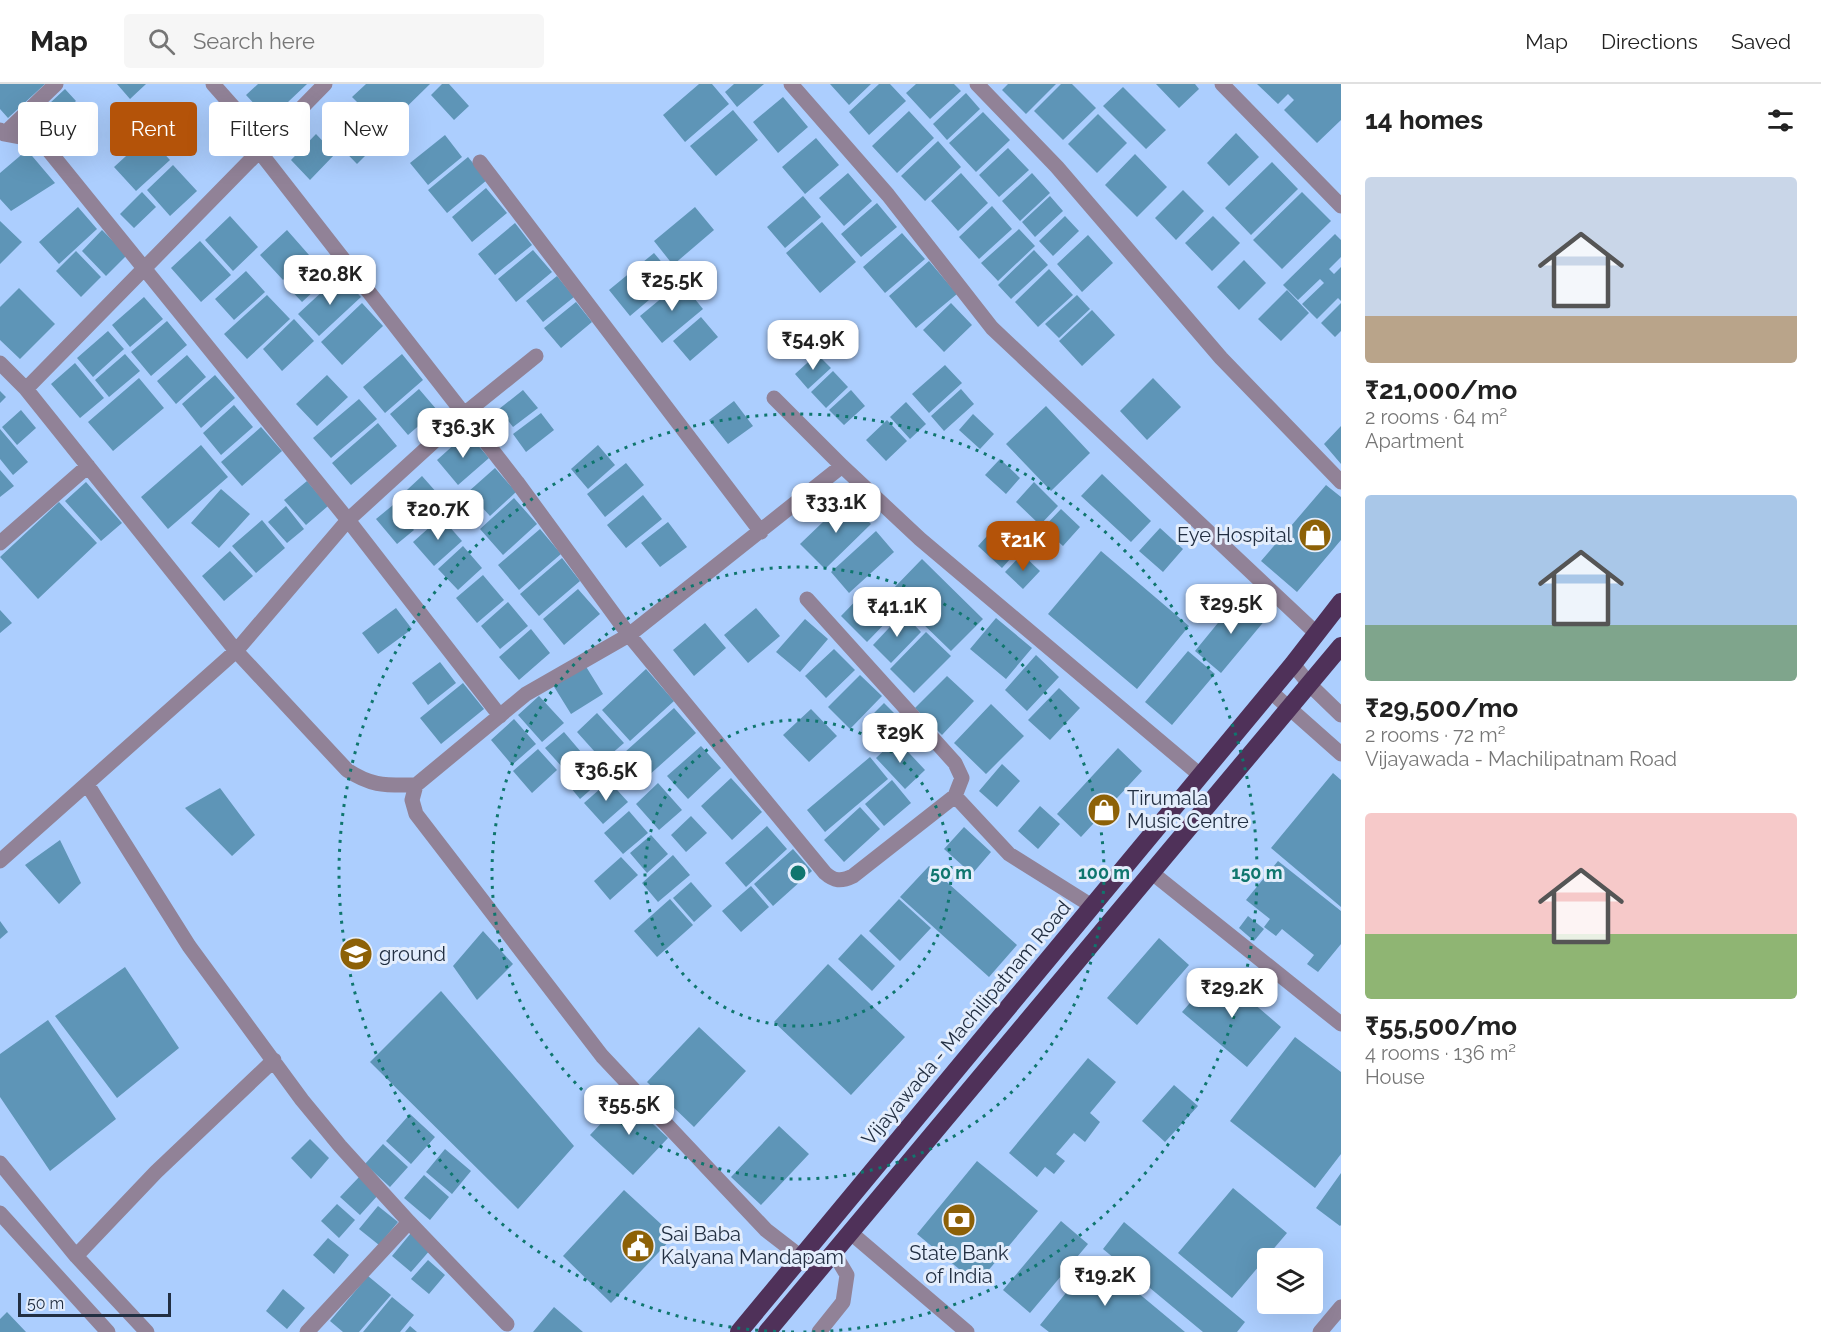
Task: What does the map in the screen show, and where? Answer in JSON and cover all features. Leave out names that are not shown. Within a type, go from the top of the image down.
[{"type":"highway","name":"Vijayawada - Machilipatnam Road","points":[[739,1332],[1293,664],[1341,602]]},
{"type":"highway","points":[[767,1332],[1341,646]]},
{"type":"highway","points":[[968,1056],[984,1072]]},
{"type":"street","points":[[2,132],[56,84]]},
{"type":"street","points":[[213,84],[227,102]]},
{"type":"street","points":[[307,102],[325,84]]},
{"type":"street","points":[[791,84],[888,195],[992,328],[1316,633]]},
{"type":"street","points":[[1222,84],[1341,206]]},
{"type":"street","points":[[985,87],[1221,358],[1341,482]]},
{"type":"street","points":[[2,132],[41,141],[348,519],[500,716]]},
{"type":"street","points":[[26,389],[254,156]]},
{"type":"street","points":[[268,156],[517,482],[629,635],[831,879],[839,881],[853,876],[955,796],[962,778],[955,764],[807,599]]},
{"type":"street","points":[[480,162],[761,532]]},
{"type":"street","points":[[0,861],[236,651],[348,519],[464,414],[536,356]]},
{"type":"street","points":[[0,363],[26,389],[236,651],[347,770],[363,780],[384,786],[416,785]]},
{"type":"street","points":[[774,398],[920,539],[1200,775]]},
{"type":"street","points":[[0,543],[88,466]]},
{"type":"street","points":[[801,1257],[766,1230],[602,1056],[416,814],[412,800],[416,785],[525,694],[629,635],[842,466]]},
{"type":"street","points":[[1293,664],[1310,685],[1341,715]]},
{"type":"street","points":[[1270,691],[1341,754]]},
{"type":"street","points":[[87,784],[189,946],[302,1100],[409,1222],[507,1324]]},
{"type":"street","points":[[955,796],[1009,854],[1092,906]]},
{"type":"street","points":[[1151,872],[1341,1024]]},
{"type":"street","points":[[76,1256],[156,1172],[274,1060]]},
{"type":"street","points":[[0,1163],[76,1256],[147,1332]]},
{"type":"street","points":[[0,1213],[108,1332]]},
{"type":"street","points":[[307,1332],[409,1222]]},
{"type":"street","points":[[851,1233],[967,1332]]},
{"type":"street","points":[[819,1332],[843,1302],[848,1275],[834,1253]]},
{"type":"street","points":[[1320,1332],[1341,1307]]},
{"type":"building","points":[[0,84],[45,84],[25,102],[18,102],[18,109],[8,118],[0,109]]},
{"type":"building","points":[[117,84],[146,84],[130,99]]},
{"type":"building","points":[[258,84],[307,84],[288,102],[252,102],[246,95]]},
{"type":"building","points":[[366,84],[430,84],[409,105],[409,102],[357,102],[352,97]]},
{"type":"building","points":[[442,84],[449,84],[469,106],[454,120],[431,95]]},
{"type":"building","points":[[699,84],[712,84],[729,104],[685,142],[663,115]]},
{"type":"building","points":[[734,84],[764,84],[737,107],[725,92]]},
{"type":"building","points":[[830,84],[871,84],[849,105]]},
{"type":"building","points":[[879,84],[890,84],[906,101],[869,135],[849,112]]},
{"type":"building","points":[[916,84],[954,84],[961,91],[930,119],[906,93]]},
{"type":"building","points":[[1008,84],[1056,84],[1026,114],[1002,90]]},
{"type":"building","points":[[1061,84],[1072,84],[1096,108],[1063,140],[1034,111]]},
{"type":"building","points":[[1156,84],[1195,84],[1199,89],[1179,108]]},
{"type":"building","points":[[1257,84],[1341,84],[1341,120],[1317,143],[1284,110],[1294,100],[1288,94],[1278,104]]},
{"type":"building","points":[[1123,87],[1166,130],[1146,149],[1103,106]]},
{"type":"building","points":[[65,89],[76,101],[75,102],[51,102]]},
{"type":"building","points":[[966,93],[980,109],[947,140],[933,124]]},
{"type":"building","points":[[783,97],[808,127],[778,153],[753,122]]},
{"type":"building","points":[[733,110],[758,140],[716,176],[690,146]]},
{"type":"building","points":[[909,111],[934,138],[897,173],[872,146]]},
{"type":"building","points":[[983,112],[1010,140],[976,172],[949,143]]},
{"type":"building","points":[[1098,114],[1127,143],[1097,173],[1068,144]]},
{"type":"building","points":[[1236,133],[1259,157],[1229,186],[1207,163]]},
{"type":"building","points":[[316,134],[322,140],[322,156],[333,156],[310,180],[291,160],[295,156],[310,156],[310,140]]},
{"type":"building","points":[[445,135],[462,157],[428,185],[410,163]]},
{"type":"building","points":[[816,138],[839,165],[805,194],[782,167]]},
{"type":"building","points":[[938,141],[961,167],[925,201],[901,176]]},
{"type":"building","points":[[1008,148],[1029,170],[999,197],[979,175]]},
{"type":"building","points":[[1135,154],[1167,187],[1137,217],[1105,185]]},
{"type":"building","points":[[20,156],[32,156],[55,183],[11,211],[0,199],[0,173]]},
{"type":"building","points":[[126,156],[166,156],[170,160],[136,191],[114,167]]},
{"type":"building","points":[[349,156],[365,156],[357,164]]},
{"type":"building","points":[[468,157],[487,180],[447,213],[428,190]]},
{"type":"building","points":[[1272,162],[1298,189],[1251,235],[1225,208]]},
{"type":"building","points":[[173,165],[197,191],[170,216],[147,190]]},
{"type":"building","points":[[848,173],[872,201],[844,226],[819,198]]},
{"type":"building","points":[[961,173],[988,203],[958,231],[931,201]]},
{"type":"building","points":[[1032,173],[1050,193],[1020,221],[1002,201]]},
{"type":"building","points":[[486,188],[507,213],[472,242],[452,217]]},
{"type":"building","points":[[1183,190],[1204,211],[1176,240],[1155,218]]},
{"type":"building","points":[[142,192],[156,207],[134,228],[120,214]]},
{"type":"building","points":[[1302,192],[1331,221],[1282,269],[1253,240]]},
{"type":"building","points":[[803,196],[821,217],[785,248],[767,227]]},
{"type":"building","points":[[1050,196],[1063,211],[1035,237],[1022,222]]},
{"type":"building","points":[[877,203],[897,227],[861,257],[841,234]]},
{"type":"building","points":[[992,206],[1012,229],[979,259],[959,237]]},
{"type":"building","points":[[78,207],[97,229],[59,264],[39,242]]},
{"type":"building","points":[[695,207],[714,230],[673,265],[654,241]]},
{"type":"building","points":[[230,216],[258,247],[233,271],[205,240]]},
{"type":"building","points":[[1065,216],[1079,231],[1053,256],[1039,241]]},
{"type":"building","points":[[1213,216],[1240,243],[1212,271],[1185,243]]},
{"type":"building","points":[[0,221],[22,242],[0,264]]},
{"type":"building","points":[[822,222],[856,262],[820,293],[786,253]]},
{"type":"building","points":[[515,223],[532,245],[495,275],[478,254]]},
{"type":"building","points":[[1019,229],[1035,246],[998,281],[981,263]]},
{"type":"building","points":[[102,230],[127,255],[106,276],[82,251]]},
{"type":"building","points":[[287,230],[309,255],[283,280],[260,255]]},
{"type":"building","points":[[902,233],[925,259],[885,293],[863,267]]},
{"type":"building","points":[[1335,234],[1341,240],[1341,257],[1329,269],[1334,274],[1341,267],[1341,301],[1338,298],[1317,319],[1302,304],[1324,283],[1320,279],[1298,300],[1283,285]]},
{"type":"building","points":[[1088,235],[1113,263],[1082,292],[1057,264]]},
{"type":"building","points":[[200,241],[231,275],[201,302],[171,268]]},
{"type":"building","points":[[533,250],[552,272],[516,302],[498,279]]},
{"type":"building","points":[[1034,250],[1048,265],[1011,299],[998,285]]},
{"type":"building","points":[[76,251],[101,277],[81,297],[56,271]]},
{"type":"building","points":[[654,253],[675,278],[630,316],[609,290]]},
{"type":"building","points":[[310,260],[327,279],[302,302],[285,284]]},
{"type":"building","points":[[1244,260],[1266,283],[1239,310],[1217,287]]},
{"type":"building","points":[[929,261],[957,294],[916,328],[889,296]]},
{"type":"building","points":[[1049,269],[1073,295],[1038,327],[1015,302]]},
{"type":"building","points":[[246,271],[265,292],[234,320],[215,299]]},
{"type":"building","points":[[340,275],[361,297],[319,336],[298,314]]},
{"type":"building","points":[[557,276],[574,297],[543,322],[526,301]]},
{"type":"building","points":[[681,282],[703,309],[662,343],[640,316]]},
{"type":"building","points":[[19,288],[55,324],[20,359],[0,340],[0,307]]},
{"type":"building","points":[[1287,290],[1309,313],[1281,341],[1258,319]]},
{"type":"building","points":[[267,295],[290,319],[247,359],[224,334]]},
{"type":"building","points":[[1077,295],[1090,309],[1059,338],[1045,324]]},
{"type":"building","points":[[144,297],[163,319],[130,347],[112,325]]},
{"type":"building","points":[[576,302],[592,322],[561,348],[544,328]]},
{"type":"building","points":[[362,303],[383,326],[342,365],[321,342]]},
{"type":"building","points":[[951,303],[972,325],[944,352],[923,330]]},
{"type":"building","points":[[1341,303],[1341,331],[1335,337],[1321,323]]},
{"type":"building","points":[[1092,310],[1115,335],[1082,366],[1059,341]]},
{"type":"building","points":[[701,317],[718,337],[690,361],[673,341]]},
{"type":"building","points":[[294,319],[314,341],[282,371],[263,349]]},
{"type":"building","points":[[167,321],[187,345],[151,376],[131,352]]},
{"type":"building","points":[[108,331],[124,349],[93,377],[77,358]]},
{"type":"building","points":[[125,354],[140,371],[109,397],[95,380]]},
{"type":"building","points":[[402,354],[423,380],[385,413],[363,387]]},
{"type":"building","points":[[817,354],[831,368],[808,389],[795,374]]},
{"type":"building","points":[[187,355],[206,377],[176,404],[157,381]]},
{"type":"building","points":[[75,363],[104,398],[80,418],[51,384]]},
{"type":"building","points":[[945,365],[962,383],[929,413],[912,394]]},
{"type":"building","points":[[833,371],[848,387],[826,408],[811,392]]},
{"type":"building","points":[[215,375],[235,398],[201,428],[182,404]]},
{"type":"building","points":[[327,375],[348,397],[317,426],[296,404]]},
{"type":"building","points":[[139,378],[164,408],[113,451],[88,422]]},
{"type":"building","points":[[1153,378],[1181,407],[1147,440],[1120,411]]},
{"type":"building","points":[[419,389],[437,410],[408,435],[390,414]]},
{"type":"building","points":[[961,389],[974,404],[944,431],[931,416]]},
{"type":"building","points":[[523,390],[538,408],[513,427],[499,409]]},
{"type":"building","points":[[851,390],[865,406],[844,425],[829,410]]},
{"type":"building","points":[[0,391],[6,397],[0,403]]},
{"type":"building","points":[[359,399],[377,419],[331,458],[313,438]]},
{"type":"building","points":[[734,401],[753,426],[728,444],[709,420]]},
{"type":"building","points":[[906,402],[926,424],[910,439],[890,417]]},
{"type":"building","points":[[234,405],[253,427],[221,455],[203,433]]},
{"type":"building","points":[[1046,406],[1090,453],[1051,491],[1006,444]]},
{"type":"building","points":[[21,410],[36,428],[17,445],[2,427]]},
{"type":"building","points":[[541,413],[554,430],[526,452],[513,434]]},
{"type":"building","points":[[973,414],[994,434],[980,449],[959,430]]},
{"type":"building","points":[[887,420],[907,441],[886,461],[866,440]]},
{"type":"building","points":[[378,423],[397,446],[351,485],[332,463]]},
{"type":"building","points":[[1341,426],[1341,464],[1324,444]]},
{"type":"building","points":[[261,427],[282,451],[242,486],[221,462]]},
{"type":"building","points":[[0,429],[28,462],[13,475],[0,459]]},
{"type":"building","points":[[467,433],[489,458],[458,485],[437,460]]},
{"type":"building","points":[[201,445],[228,477],[168,529],[141,497]]},
{"type":"building","points":[[598,445],[615,465],[588,489],[571,469]]},
{"type":"building","points":[[1000,459],[1020,478],[1006,494],[985,475]]},
{"type":"building","points":[[626,463],[644,485],[605,517],[587,494]]},
{"type":"building","points":[[495,468],[516,492],[490,516],[468,492]]},
{"type":"building","points":[[0,470],[14,486],[0,497]]},
{"type":"building","points":[[1102,474],[1151,521],[1131,542],[1081,496]]},
{"type":"building","points":[[422,476],[445,502],[416,528],[394,502]]},
{"type":"building","points":[[307,481],[328,506],[306,525],[284,500]]},
{"type":"building","points":[[86,482],[122,523],[101,541],[65,501]]},
{"type":"building","points":[[1034,482],[1058,506],[1040,525],[1016,502]]},
{"type":"building","points":[[1326,485],[1341,497],[1341,540],[1297,592],[1261,561]]},
{"type":"building","points":[[221,489],[250,514],[219,548],[191,523]]},
{"type":"building","points":[[643,495],[662,519],[626,548],[607,525]]},
{"type":"building","points":[[514,498],[537,524],[503,555],[480,529]]},
{"type":"building","points":[[847,499],[871,524],[825,569],[800,544]]},
{"type":"building","points":[[59,502],[97,543],[38,599],[0,557]]},
{"type":"building","points":[[393,505],[414,530],[397,544],[376,519]]},
{"type":"building","points":[[286,506],[304,529],[287,543],[268,522]]},
{"type":"building","points":[[1061,509],[1080,527],[1063,546],[1043,528]]},
{"type":"building","points":[[441,517],[462,541],[434,566],[413,542]]},
{"type":"building","points":[[262,520],[285,548],[256,573],[232,546]]},
{"type":"building","points":[[668,522],[687,547],[660,567],[641,543]]},
{"type":"building","points":[[997,525],[1021,547],[1002,568],[978,546]]},
{"type":"building","points":[[1160,528],[1183,549],[1163,572],[1139,551]]},
{"type":"building","points":[[540,529],[561,554],[519,590],[498,565]]},
{"type":"building","points":[[876,531],[894,552],[849,593],[831,572]]},
{"type":"building","points":[[463,546],[482,568],[458,590],[438,569]]},
{"type":"building","points":[[230,551],[253,576],[224,601],[202,576]]},
{"type":"building","points":[[1101,551],[1189,626],[1137,689],[1048,614]]},
{"type":"building","points":[[1022,554],[1040,571],[1023,589],[1005,572]]},
{"type":"building","points":[[562,558],[580,581],[539,616],[520,594]]},
{"type":"building","points":[[922,559],[983,619],[951,651],[890,592]]},
{"type":"building","points":[[483,575],[504,600],[477,623],[456,598]]},
{"type":"building","points":[[869,587],[895,613],[867,642],[841,616]]},
{"type":"building","points":[[578,589],[600,614],[564,645],[543,619]]},
{"type":"building","points":[[1240,596],[1266,619],[1221,673],[1195,651]]},
{"type":"building","points":[[508,602],[528,626],[500,649],[481,626]]},
{"type":"building","points":[[396,608],[412,629],[378,654],[362,633]]},
{"type":"building","points":[[756,608],[780,636],[748,663],[724,635]]},
{"type":"building","points":[[0,610],[12,623],[0,633]]},
{"type":"building","points":[[903,613],[921,632],[891,663],[873,645]]},
{"type":"building","points":[[996,618],[1032,648],[1006,679],[970,649]]},
{"type":"building","points":[[805,619],[828,639],[800,672],[776,652]]},
{"type":"building","points":[[705,623],[726,648],[694,676],[673,650]]},
{"type":"building","points":[[531,629],[550,653],[519,680],[499,657]]},
{"type":"building","points":[[926,632],[951,656],[914,693],[890,669]]},
{"type":"building","points":[[834,649],[855,670],[826,698],[805,676]]},
{"type":"building","points":[[1188,651],[1215,674],[1172,725],[1145,702]]},
{"type":"building","points":[[1036,655],[1059,677],[1027,711],[1005,690]]},
{"type":"building","points":[[440,662],[456,683],[428,705],[412,683]]},
{"type":"building","points":[[585,665],[603,694],[571,714],[553,685]]},
{"type":"building","points":[[646,669],[674,701],[630,741],[602,710]]},
{"type":"building","points":[[860,675],[882,696],[850,729],[828,707]]},
{"type":"building","points":[[947,676],[974,701],[942,735],[915,708]]},
{"type":"building","points":[[463,683],[484,709],[441,744],[420,718]]},
{"type":"building","points":[[1059,688],[1080,708],[1050,740],[1028,720]]},
{"type":"building","points":[[539,696],[564,723],[542,742],[518,715]]},
{"type":"building","points":[[884,703],[900,719],[885,734],[869,718]]},
{"type":"building","points":[[991,704],[1024,736],[986,774],[954,743]]},
{"type":"building","points":[[674,708],[696,733],[638,785],[615,761]]},
{"type":"building","points":[[811,709],[837,736],[809,762],[783,735]]},
{"type":"building","points":[[597,713],[624,743],[603,761],[577,732]]},
{"type":"building","points":[[514,719],[536,744],[512,765],[491,740]]},
{"type":"building","points":[[564,732],[581,752],[563,768],[545,748]]},
{"type":"building","points":[[896,739],[925,770],[905,789],[876,758]]},
{"type":"building","points":[[701,746],[721,768],[688,799],[667,776]]},
{"type":"building","points":[[1118,748],[1142,771],[1081,837],[1057,814]]},
{"type":"building","points":[[538,749],[557,770],[532,793],[513,771]]},
{"type":"building","points":[[586,755],[605,777],[580,799],[561,776]]},
{"type":"building","points":[[870,757],[888,779],[825,832],[807,810]]},
{"type":"building","points":[[1002,764],[1020,781],[997,807],[979,791]]},
{"type":"building","points":[[1333,773],[1341,780],[1341,907],[1271,848]]},
{"type":"building","points":[[731,778],[762,812],[732,840],[701,806]]},
{"type":"building","points":[[892,780],[911,803],[884,826],[865,804]]},
{"type":"building","points":[[609,781],[628,802],[603,824],[584,803]]},
{"type":"building","points":[[658,783],[682,810],[659,830],[636,804]]},
{"type":"building","points":[[220,788],[255,835],[232,856],[185,808]]},
{"type":"building","points":[[1040,806],[1060,824],[1038,849],[1018,831]]},
{"type":"building","points":[[860,807],[880,829],[844,862],[824,840]]},
{"type":"building","points":[[629,811],[648,833],[623,854],[604,833]]},
{"type":"building","points":[[691,816],[707,833],[686,852],[671,835]]},
{"type":"building","points":[[767,826],[787,849],[746,887],[725,863]]},
{"type":"building","points":[[964,827],[991,852],[972,874],[944,849]]},
{"type":"building","points":[[651,835],[668,854],[647,873],[630,853]]},
{"type":"building","points":[[60,840],[81,883],[59,904],[25,865]]},
{"type":"building","points":[[793,849],[812,871],[773,906],[754,884]]},
{"type":"building","points":[[673,855],[690,875],[658,902],[642,883]]},
{"type":"building","points":[[621,857],[638,875],[610,900],[594,881]]},
{"type":"building","points":[[1278,861],[1341,911],[1341,944],[1318,972],[1307,964],[1314,955],[1282,929],[1276,936],[1264,927],[1270,919],[1246,900]]},
{"type":"building","points":[[929,866],[1017,945],[989,977],[900,897]]},
{"type":"building","points":[[691,882],[712,906],[694,922],[673,898]]},
{"type":"building","points":[[751,886],[769,907],[741,932],[722,911]]},
{"type":"building","points":[[670,899],[693,925],[657,957],[634,931]]},
{"type":"building","points":[[899,899],[931,928],[900,961],[869,931]]},
{"type":"building","points":[[1248,916],[1264,929],[1254,941],[1239,928]]},
{"type":"building","points":[[0,921],[8,932],[0,939]]},
{"type":"building","points":[[483,931],[513,964],[477,1000],[453,966]]},
{"type":"building","points":[[861,934],[895,966],[872,991],[838,959]]},
{"type":"building","points":[[1159,938],[1189,965],[1137,1025],[1107,998]]},
{"type":"building","points":[[828,964],[905,1037],[851,1095],[774,1022]]},
{"type":"building","points":[[125,967],[179,1048],[117,1098],[55,1016]]},
{"type":"building","points":[[1217,972],[1281,1027],[1247,1067],[1182,1012]]},
{"type":"building","points":[[441,991],[574,1146],[518,1209],[370,1062]]},
{"type":"building","points":[[48,1020],[116,1119],[50,1171],[0,1097],[0,1054]]},
{"type":"building","points":[[699,1027],[746,1071],[694,1127],[647,1082]]},
{"type":"building","points":[[1295,1037],[1341,1072],[1341,1154],[1315,1188],[1230,1121]]},
{"type":"building","points":[[1088,1058],[1116,1082],[1090,1113],[1100,1122],[1085,1142],[1074,1133],[1056,1154],[1065,1161],[1054,1174],[1045,1167],[1037,1177],[1009,1153]]},
{"type":"building","points":[[1174,1085],[1198,1106],[1165,1142],[1142,1121]]},
{"type":"building","points":[[625,1098],[668,1138],[633,1175],[590,1135]]},
{"type":"building","points":[[410,1114],[435,1137],[411,1164],[386,1141]]},
{"type":"building","points":[[779,1126],[809,1154],[761,1205],[731,1177]]},
{"type":"building","points":[[310,1139],[329,1158],[311,1179],[291,1158]]},
{"type":"building","points":[[383,1144],[408,1167],[390,1187],[365,1164]]},
{"type":"building","points":[[445,1149],[471,1171],[452,1194],[426,1172]]},
{"type":"building","points":[[977,1161],[1038,1211],[977,1284],[917,1234]]},
{"type":"building","points":[[1341,1173],[1341,1225],[1340,1226],[1316,1208]]},
{"type":"building","points":[[424,1175],[449,1197],[430,1220],[404,1198]]},
{"type":"building","points":[[360,1176],[379,1194],[360,1215],[340,1197]]},
{"type":"building","points":[[1233,1188],[1287,1233],[1274,1248],[1257,1248],[1257,1268],[1232,1298],[1178,1253]]},
{"type":"building","points":[[624,1190],[674,1236],[611,1303],[563,1256]]},
{"type":"building","points":[[337,1204],[355,1220],[339,1238],[321,1221]]},
{"type":"building","points":[[378,1206],[398,1222],[379,1245],[359,1229]]},
{"type":"building","points":[[1061,1221],[1088,1244],[1030,1313],[1003,1290]]},
{"type":"building","points":[[1124,1222],[1245,1322],[1237,1332],[1203,1332],[1103,1249]]},
{"type":"building","points":[[411,1233],[431,1249],[411,1272],[392,1256]]},
{"type":"building","points":[[328,1238],[349,1255],[334,1274],[313,1255]]},
{"type":"building","points":[[1095,1257],[1185,1332],[1049,1332],[1040,1325]]},
{"type":"building","points":[[428,1260],[445,1275],[429,1294],[411,1279]]},
{"type":"building","points":[[368,1276],[391,1295],[359,1332],[343,1332],[330,1321]]},
{"type":"building","points":[[283,1289],[305,1308],[287,1329],[266,1311]]},
{"type":"building","points":[[392,1297],[414,1315],[400,1332],[363,1332]]},
{"type":"building","points":[[554,1307],[583,1332],[533,1332]]},
{"type":"building","points":[[7,1312],[26,1332],[0,1332],[0,1319]]},
{"type":"building","points":[[410,1326],[417,1332],[405,1332]]},
{"type":"place","name":"Eye Hospital","points":[[1315,535]]},
{"type":"place","name":"Tirumala Music Centre","points":[[1104,810]]},
{"type":"place","name":"ground","points":[[356,954]]},
{"type":"place","name":"State Bank of India","points":[[959,1220]]},
{"type":"place","name":"Sai Baba Kalyana Mandapam","points":[[638,1246]]}]
